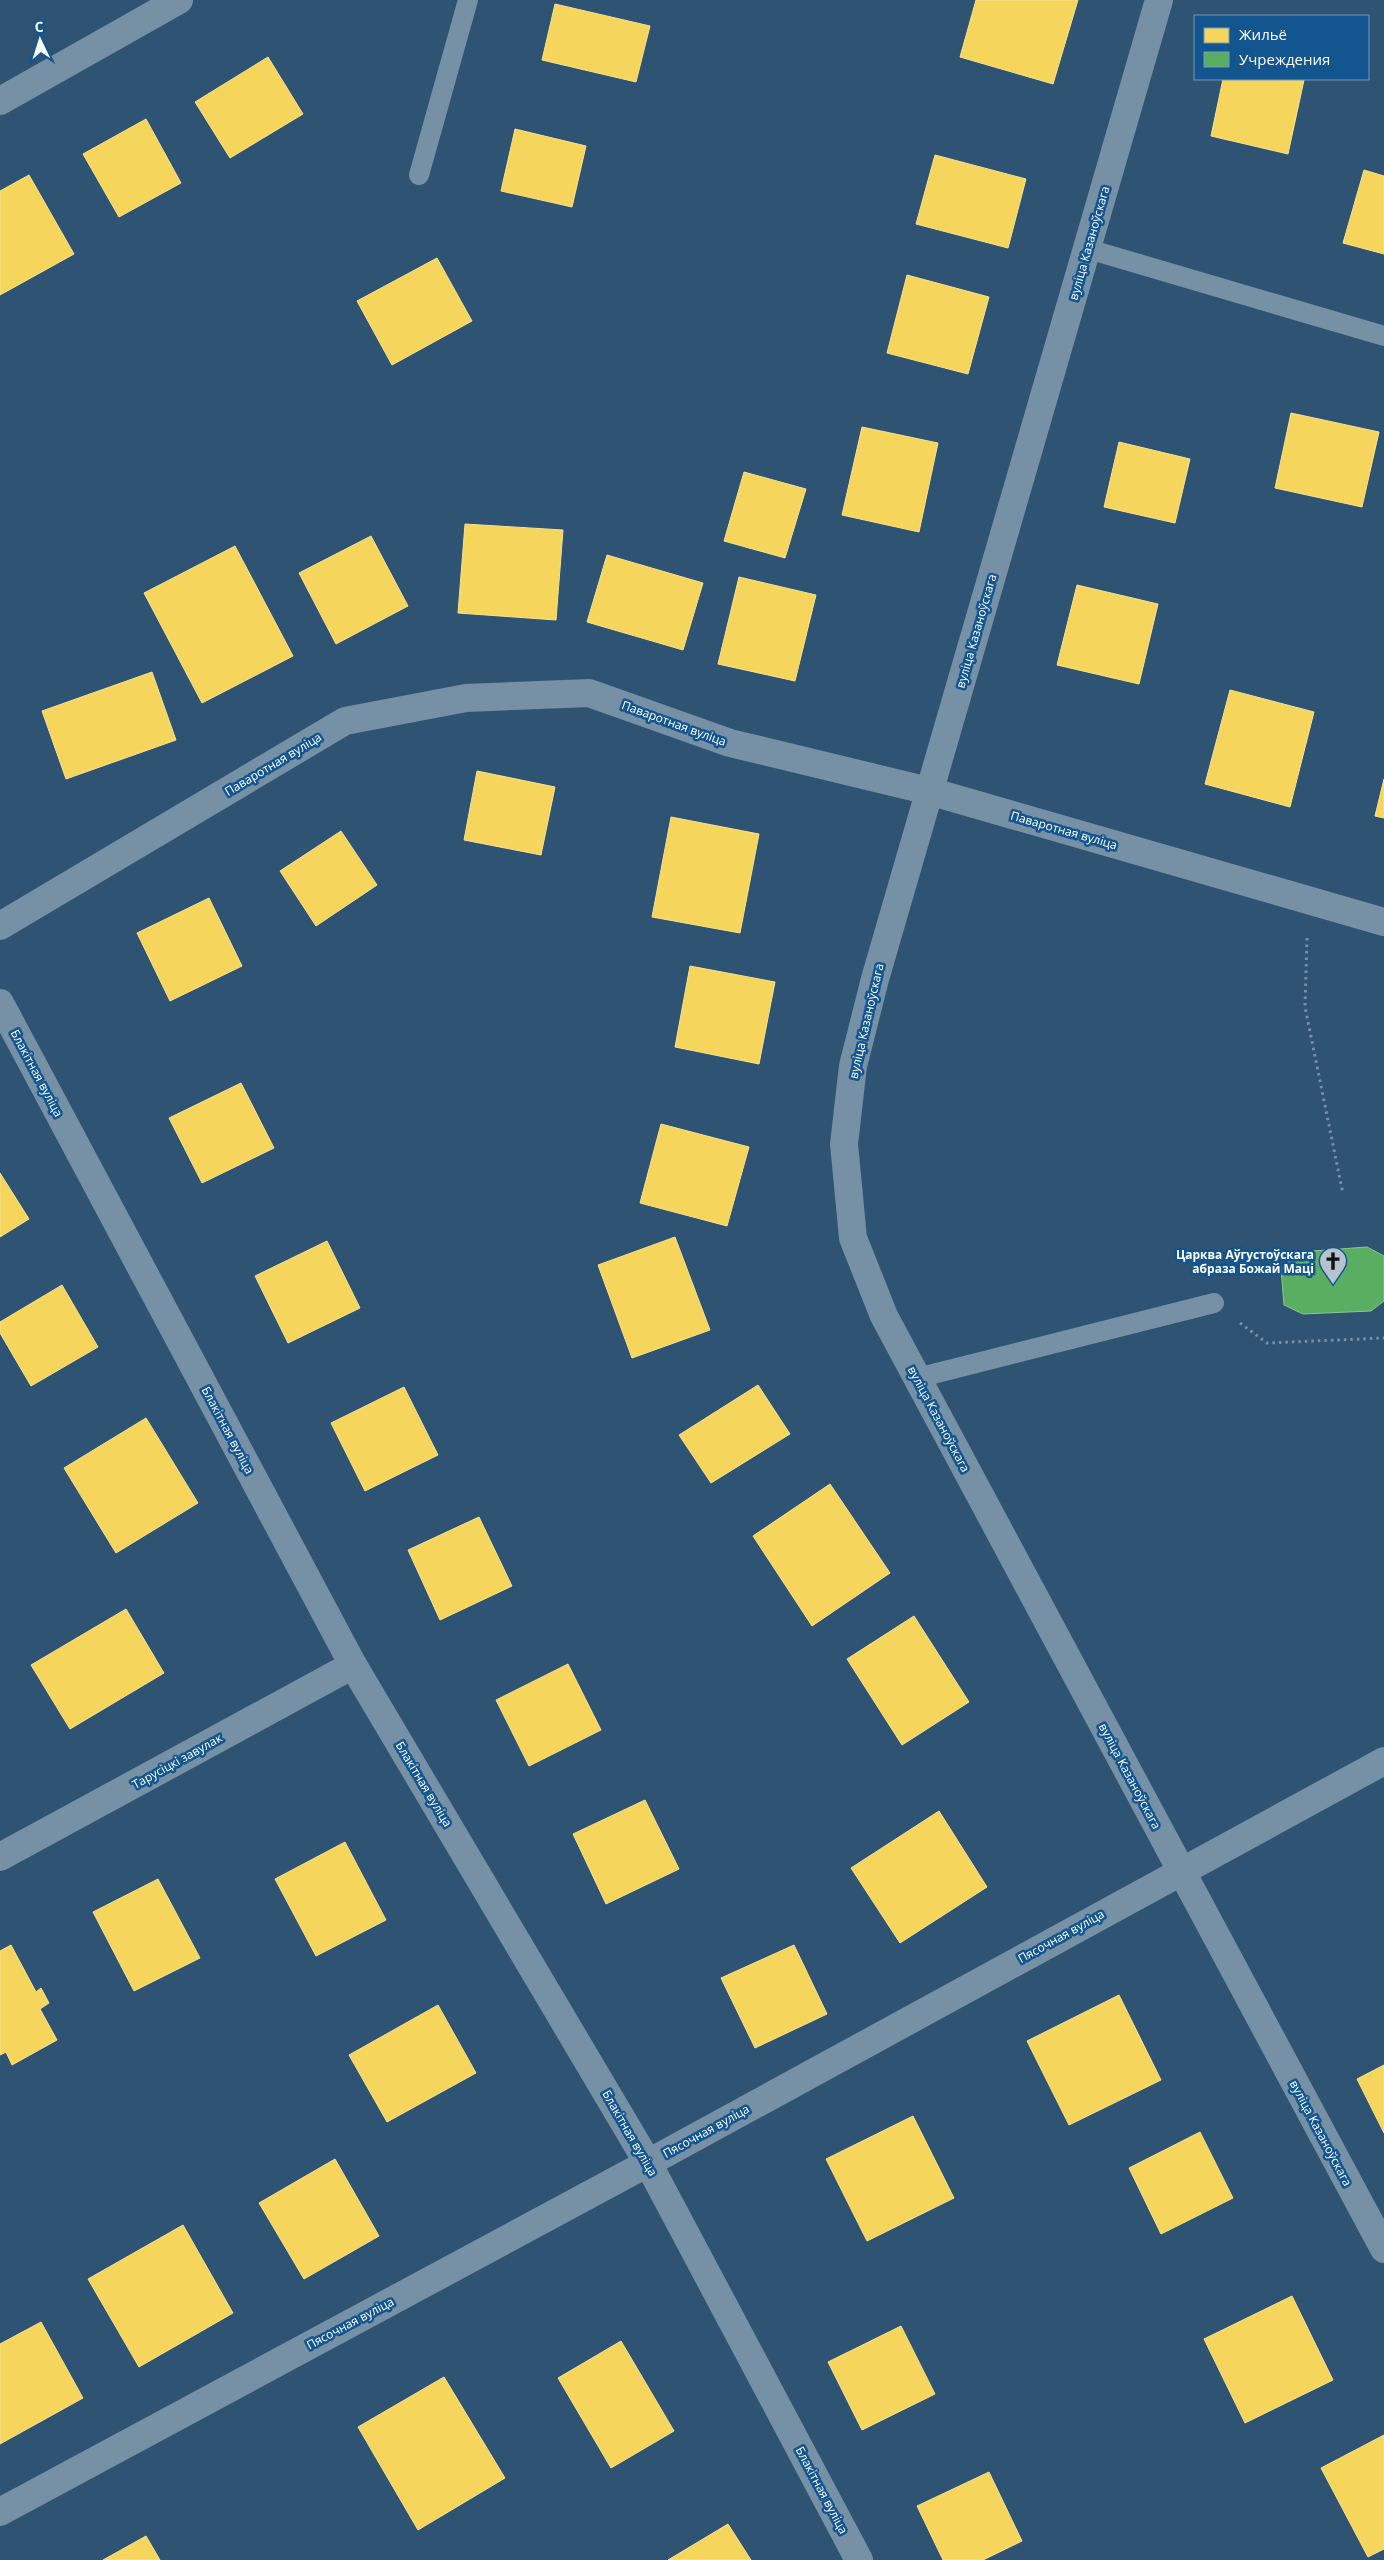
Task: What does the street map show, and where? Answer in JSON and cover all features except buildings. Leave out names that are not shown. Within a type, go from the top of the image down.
[{"type":"street","points":[[0,101],[179,0]]},
{"type":"street","name":"вуліца Казаноўскага","points":[[1159,0],[1088,250],[874,978],[853,1066],[844,1144],[853,1238],[884,1316],[1384,2249]]},
{"type":"street","name":"Паваротная вуліца","points":[[0,926],[345,721],[466,698],[589,693],[730,743],[929,791],[1384,922]]},
{"type":"street","name":"Блакітная вуліца","points":[[0,1003],[353,1664],[648,2163],[859,2560]]},
{"type":"street","name":"Тарусіцкі завулак","points":[[0,1856],[353,1664]]},
{"type":"street","name":"Пясочная вуліца","points":[[0,2512],[648,2163],[1180,1870],[1384,1761]]},
{"type":"lane","points":[[419,175],[468,0]]},
{"type":"lane","points":[[1088,250],[1384,336]]},
{"type":"lane","points":[[917,1378],[1214,1303]]},
{"type":"path","points":[[1308,900],[1306,1007],[1343,1194]]},
{"type":"path","points":[[1214,1303],[1268,1343],[1384,1338]]},
{"type":"place","name":"Царква Аўгустоўскага абраза Божай Маці","points":[[1333,1285]]}]
